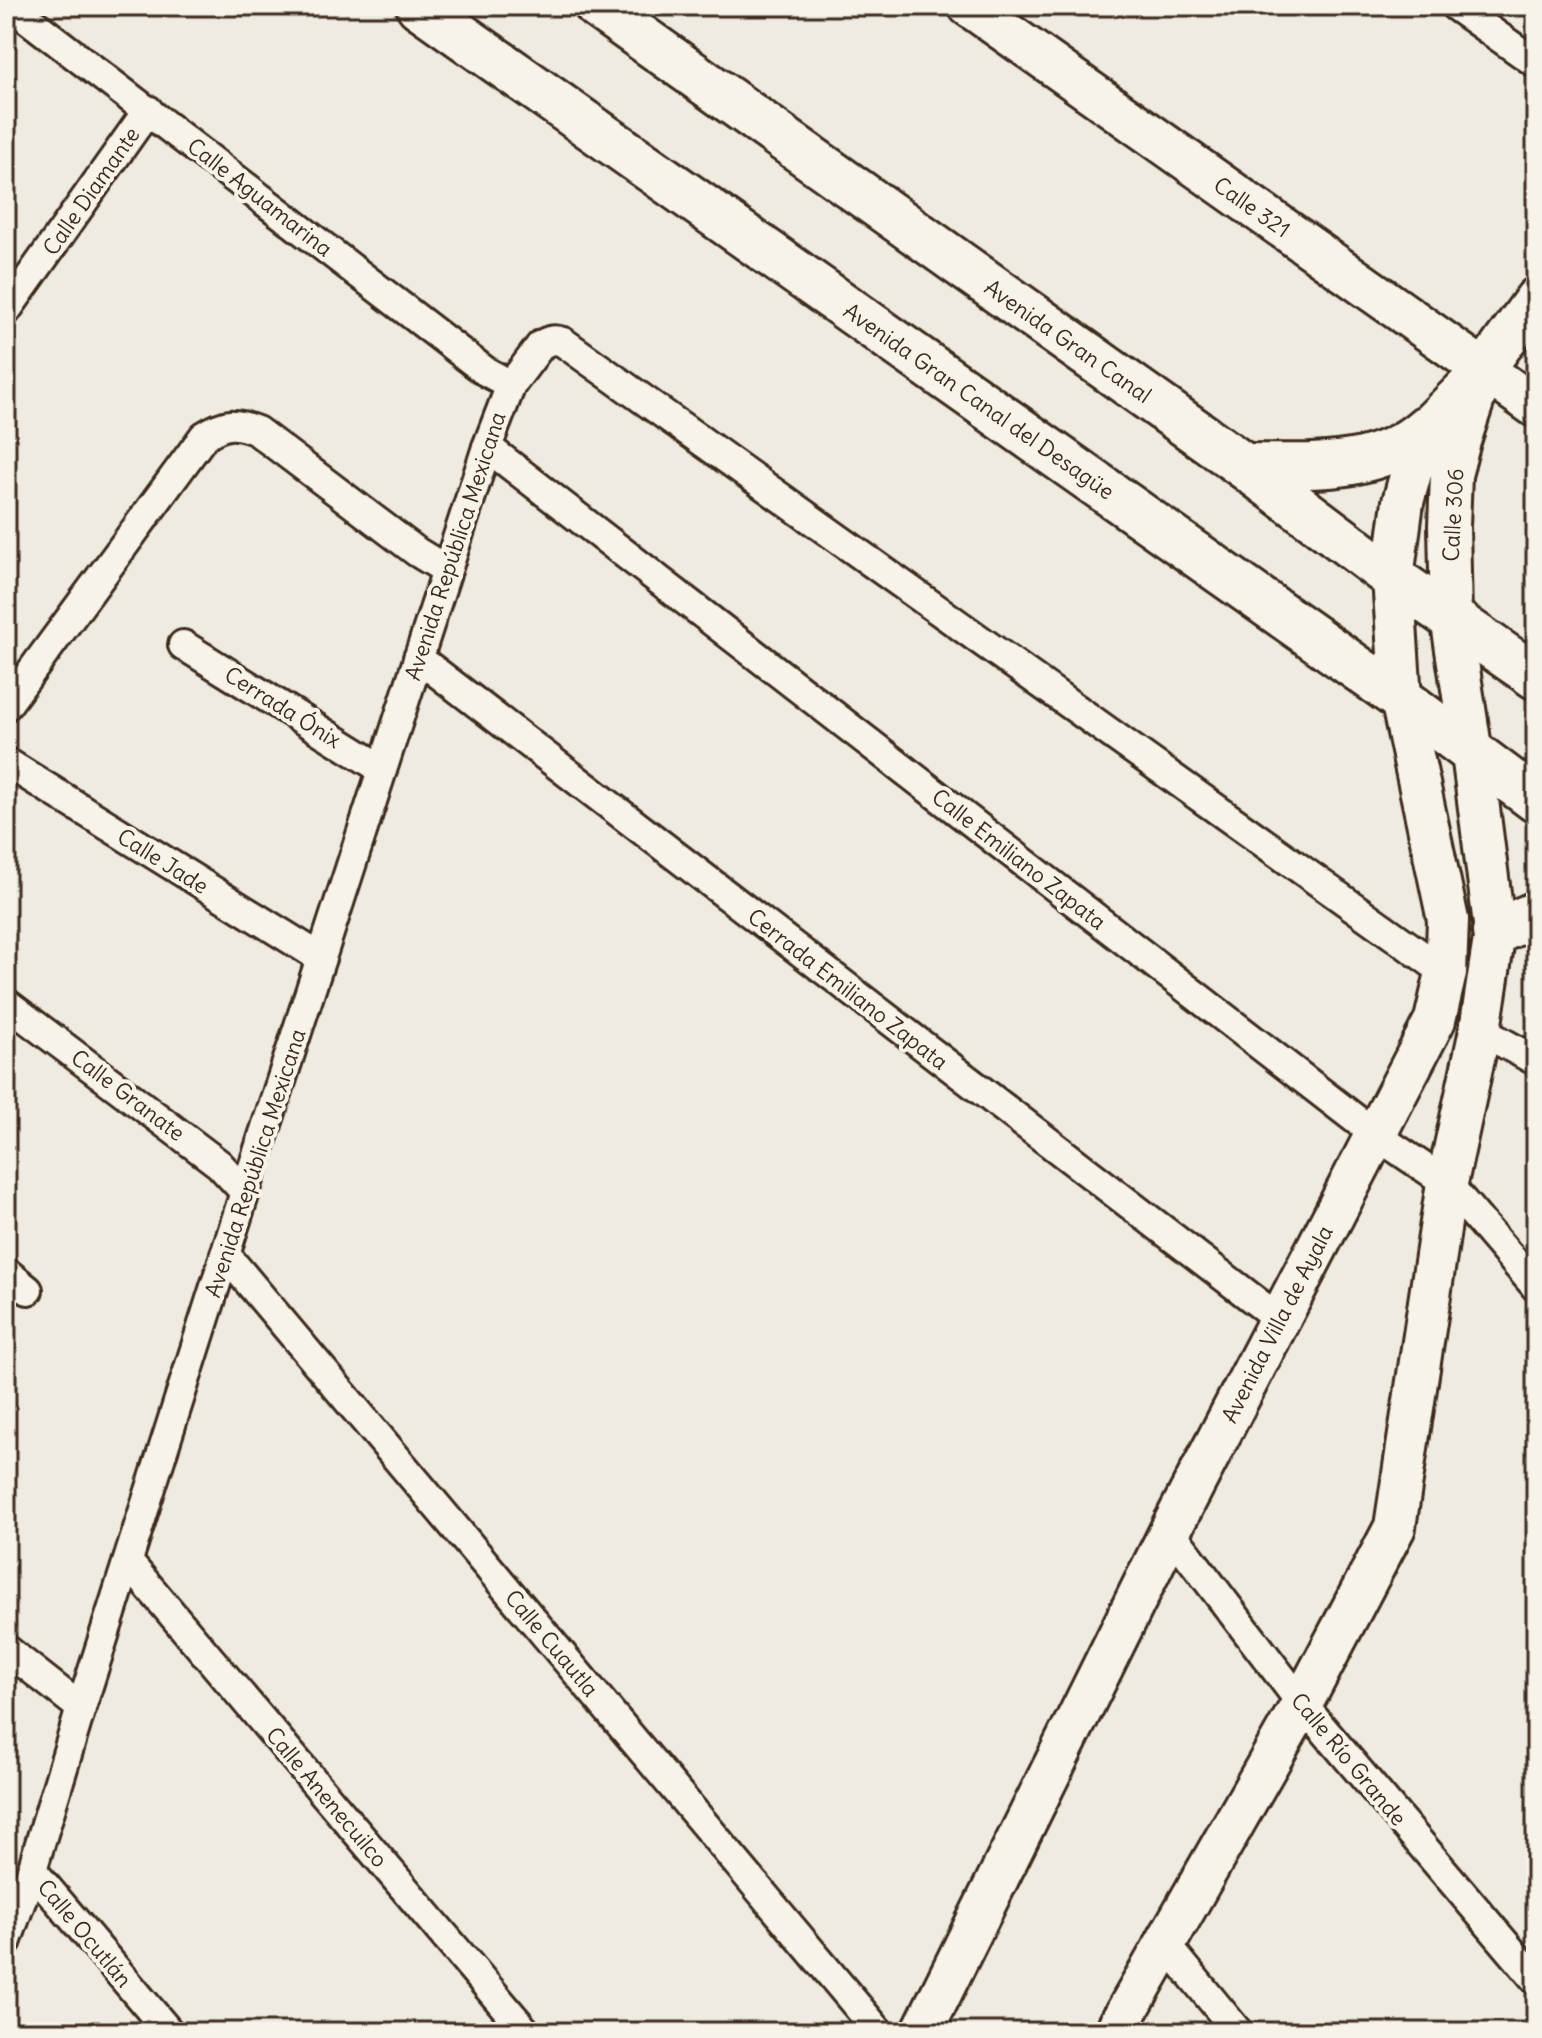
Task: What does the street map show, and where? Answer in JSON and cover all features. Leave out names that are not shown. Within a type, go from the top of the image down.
[{"type":"main road","name":"Avenida Gran Canal del Desagüe","points":[[419,6],[1401,699],[1536,800]]},
{"type":"main road","name":"Avenida Gran Canal","points":[[597,6],[1244,466],[1393,578],[1536,677]]},
{"type":"main road","name":"Calle 321","points":[[969,6],[1536,407]]},
{"type":"main road","name":"Calle 306","points":[[1393,578],[1403,502],[1426,428],[1484,370],[1536,298]]},
{"type":"main road","name":"Calle 306","points":[[1451,617],[1451,475],[1484,370]]},
{"type":"main road","points":[[1244,466],[1333,466],[1377,457],[1413,440],[1426,428]]},
{"type":"main road","name":"Avenida Villa de Ayala","points":[[922,2032],[1170,1531],[1435,1020],[1446,973],[1448,920],[1401,699],[1393,578]]},
{"type":"main road","points":[[1115,2032],[1302,1704],[1395,1527],[1447,1183],[1480,1030],[1495,932],[1451,617]]},
{"type":"main road","points":[[1495,932],[1536,914]]},
{"type":"street","name":"Calle Aguamarina","points":[[11,6],[485,371],[511,385]]},
{"type":"street","points":[[1455,6],[1536,63]]},
{"type":"street","name":"Calle Diamante","points":[[6,311],[148,110]]},
{"type":"street","name":"Avenida República Mexicana","points":[[6,1943],[32,1870],[225,1254],[445,569],[511,385],[541,345],[555,340],[563,342],[1446,973]]},
{"type":"street","points":[[6,706],[204,436],[216,428],[230,424],[257,431],[417,552],[445,569]]},
{"type":"street","name":"Calle Emiliano Zapata","points":[[487,447],[1376,1135],[1447,1183],[1536,1287]]},
{"type":"street","name":"Cerrada Ónix","points":[[183,645],[382,769]]},
{"type":"street","name":"Cerrada Emiliano Zapata","points":[[418,658],[1279,1319]]},
{"type":"street","name":"Calle Jade","points":[[6,762],[321,958]]},
{"type":"street","name":"Calle Granate","points":[[6,1003],[219,1164],[245,1192]]},
{"type":"street","points":[[1480,1030],[1536,1061]]},
{"type":"street","name":"Calle Cuautla","points":[[225,1254],[879,2032]]},
{"type":"street","points":[[6,1272],[28,1290]]},
{"type":"street","name":"Calle Río Grande","points":[[1170,1531],[1302,1704],[1536,1980]]},
{"type":"street","name":"Calle Anenecuilco","points":[[128,1562],[526,2032]]},
{"type":"street","points":[[6,1649],[81,1708]]},
{"type":"street","name":"Calle Ocutlán","points":[[32,1870],[169,2032]]},
{"type":"street","points":[[1165,1943],[1238,2032]]}]
